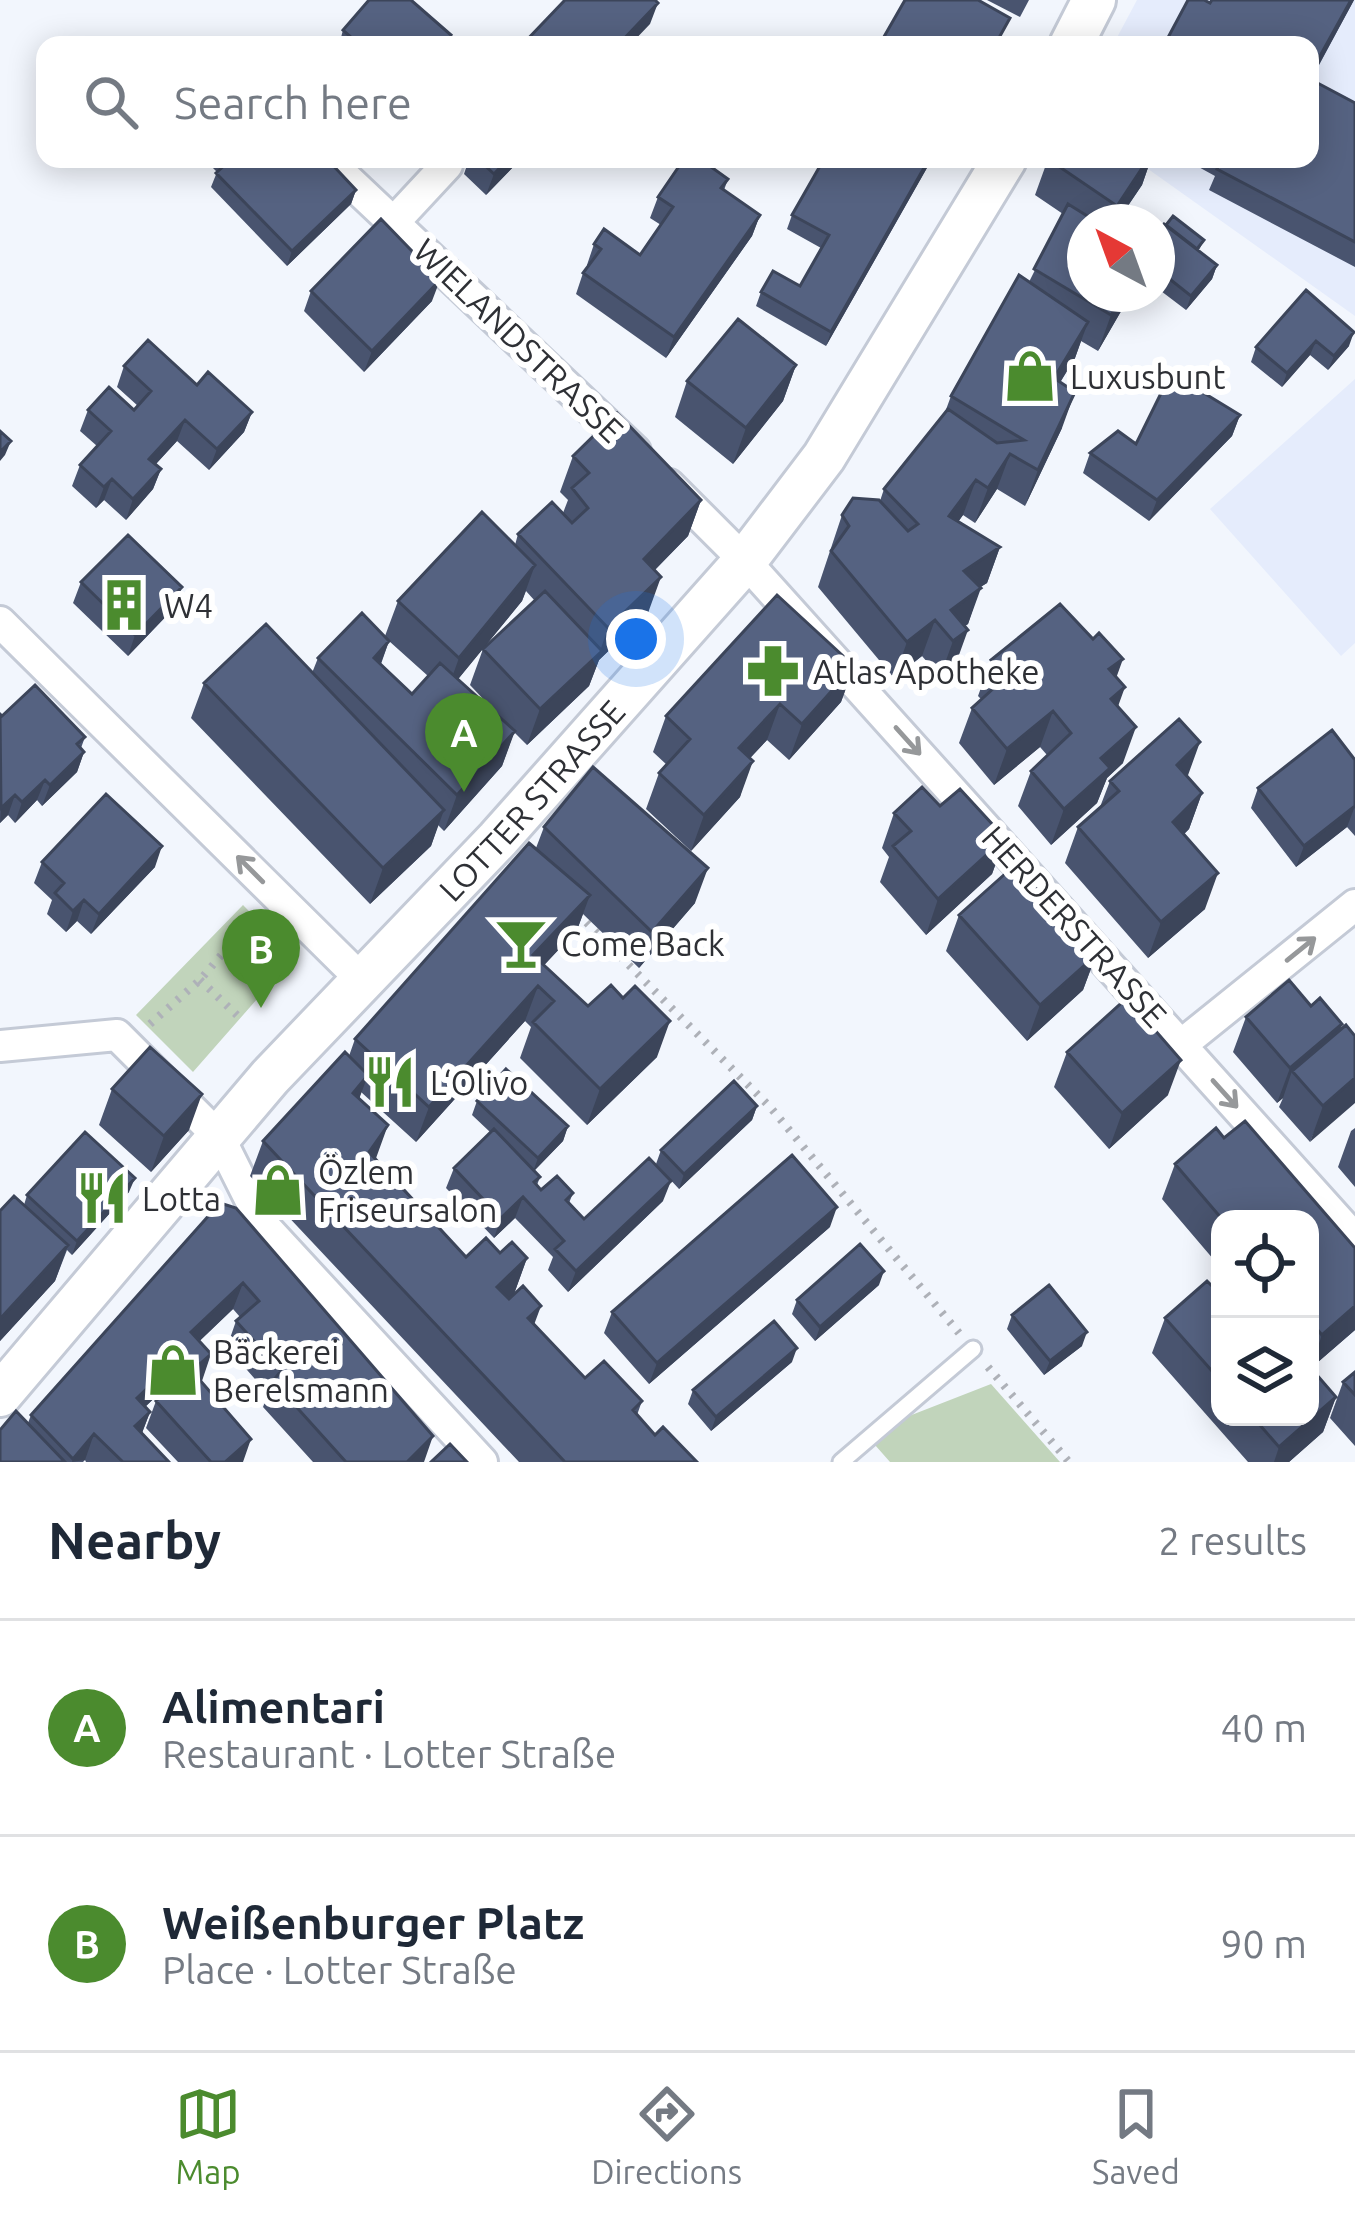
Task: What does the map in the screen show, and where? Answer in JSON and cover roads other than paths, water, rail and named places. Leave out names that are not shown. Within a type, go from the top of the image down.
[{"type":"street","points":[[1076,36],[1094,0]]},
{"type":"street","name":"WIELANDSTRASSE","points":[[336,168],[553,369],[745,561]]},
{"type":"street","name":"WIELANDSTRASSE","points":[[394,222],[444,168]]},
{"type":"street","name":"LOTTER STRASSE","points":[[0,1395],[219,1137],[498,839],[745,561],[824,457],[1000,168]]},
{"type":"street","name":"HERDERSTRASSE","points":[[745,561],[1355,1240]]},
{"type":"street","points":[[0,622],[363,981]]},
{"type":"street","points":[[1181,1045],[1355,905]]},
{"type":"street","points":[[0,1046],[117,1035],[219,1137],[263,1226],[482,1462]]},
{"type":"lane","points":[[841,1462],[973,1349]]},
{"type":"place","name":"Luxusbunt","points":[[1030,376]]},
{"type":"place","name":"W4","points":[[124,605]]},
{"type":"place","name":"Atlas Apotheke","points":[[773,671]]},
{"type":"place","name":"Alimentari","points":[[464,792]]},
{"type":"place","name":"Come Back","points":[[521,943]]},
{"type":"place","name":"Weißenburger Platz","points":[[261,1008]]},
{"type":"place","name":"L‘Olivo","points":[[390,1082]]},
{"type":"place","name":"Özlem Friseursalon","points":[[278,1190]]},
{"type":"place","name":"Lotta","points":[[102,1198]]},
{"type":"place","name":"Bäckerei Berelsmann","points":[[173,1370]]}]
